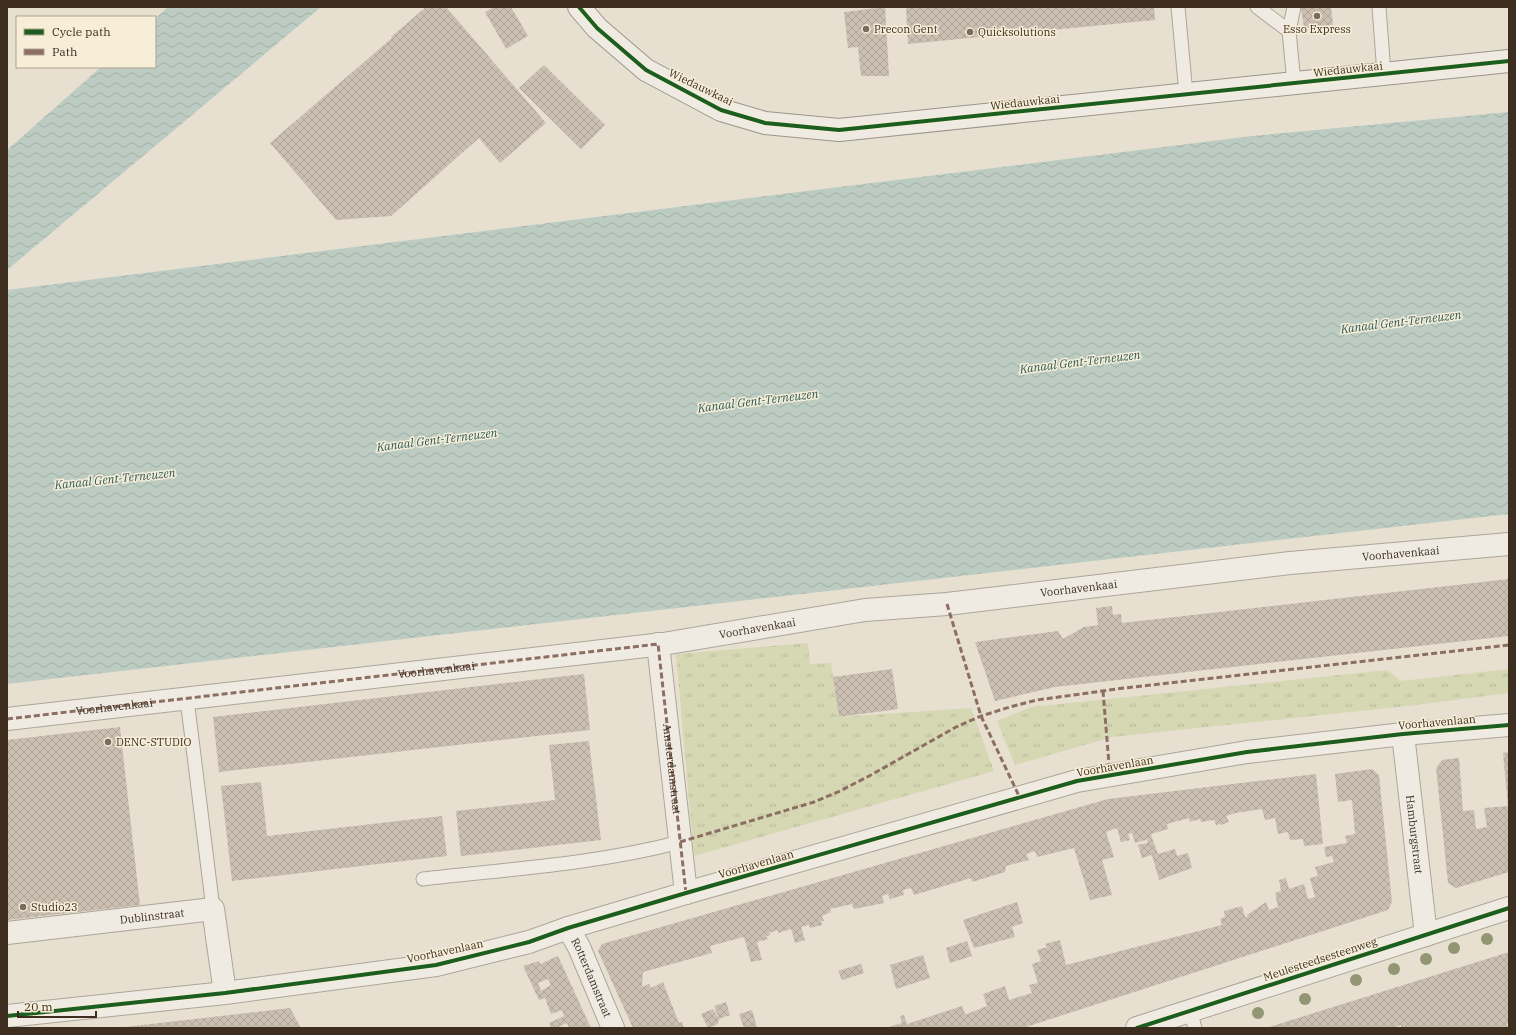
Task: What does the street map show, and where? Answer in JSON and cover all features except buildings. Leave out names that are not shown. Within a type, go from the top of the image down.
[{"type":"street","name":"Wiedauwkaai","points":[[580,7],[597,28],[646,70],[721,110],[765,123],[839,130],[1509,61]]},
{"type":"street","name":"Voorhavenkaai","points":[[7,720],[658,644],[865,610],[947,604],[1290,563],[1509,544]]},
{"type":"street","name":"Amsterdamstraat","points":[[658,644],[686,893]]},
{"type":"street","name":"Voorhavenlaan","points":[[12,1019],[436,965],[528,942],[568,928],[686,893],[1077,781],[1247,752],[1403,734],[1509,725]]},
{"type":"street","name":"Hamburgstraat","points":[[1403,734],[1426,935]]},
{"type":"street","name":"Dublinstraat","points":[[7,933],[213,908]]},
{"type":"street","points":[[213,908],[225,993]]},
{"type":"street","name":"Meulesteedsesteenweg","points":[[1137,1028],[1192,1019],[1426,935],[1509,908]]},
{"type":"street","name":"Rotterdamstraat","points":[[568,928],[614,1028]]},
{"type":"lane","points":[[1178,7],[1186,94]]},
{"type":"lane","points":[[1257,7],[1289,31]]},
{"type":"lane","points":[[1294,7],[1289,31],[1294,83]]},
{"type":"lane","points":[[1379,7],[1384,74]]},
{"type":"lane","points":[[187,699],[213,908]]},
{"type":"lane","points":[[423,879],[606,858],[651,850],[680,842]]},
{"type":"green space","points":[[808,643],[810,664],[831,663],[839,717],[971,708],[994,771],[694,856],[676,654]]},
{"type":"green space","points":[[1509,669],[1509,693],[1408,706],[1112,737],[1015,765],[997,721],[1031,707],[1387,670],[1401,681]]},
{"type":"water","points":[[168,7],[321,7],[7,270],[7,150],[100,68],[156,68],[156,18]]},
{"type":"water","name":"Kanaal Gent-Terneuzen","points":[[1509,112],[1509,514],[7,684],[7,290],[1252,136]]},
{"type":"marked path","points":[[947,604],[981,716],[1020,798]]},
{"type":"marked path","points":[[7,719],[658,644],[686,893]]},
{"type":"marked path","points":[[680,842],[814,802],[871,775],[956,727],[981,716],[1037,700],[1124,688],[1509,645]]},
{"type":"marked path","points":[[1103,691],[1110,776]]},
{"type":"cycle path","points":[[579,7],[597,28],[646,70],[721,110],[765,123],[839,130],[1509,61]]},
{"type":"cycle path","points":[[7,1016],[225,993],[436,965],[529,942],[568,928],[686,893],[1077,781],[1247,752],[1403,734],[1509,725]]},
{"type":"cycle path","points":[[1137,1028],[1509,908]]},
{"type":"place","name":"Esso Express","points":[[1317,16]]},
{"type":"place","name":"Precon Gent","points":[[866,29]]},
{"type":"place","name":"Quicksolutions","points":[[970,32]]},
{"type":"place","name":"DENC-STUDIO","points":[[108,742]]},
{"type":"place","name":"Studio23","points":[[23,907]]}]
